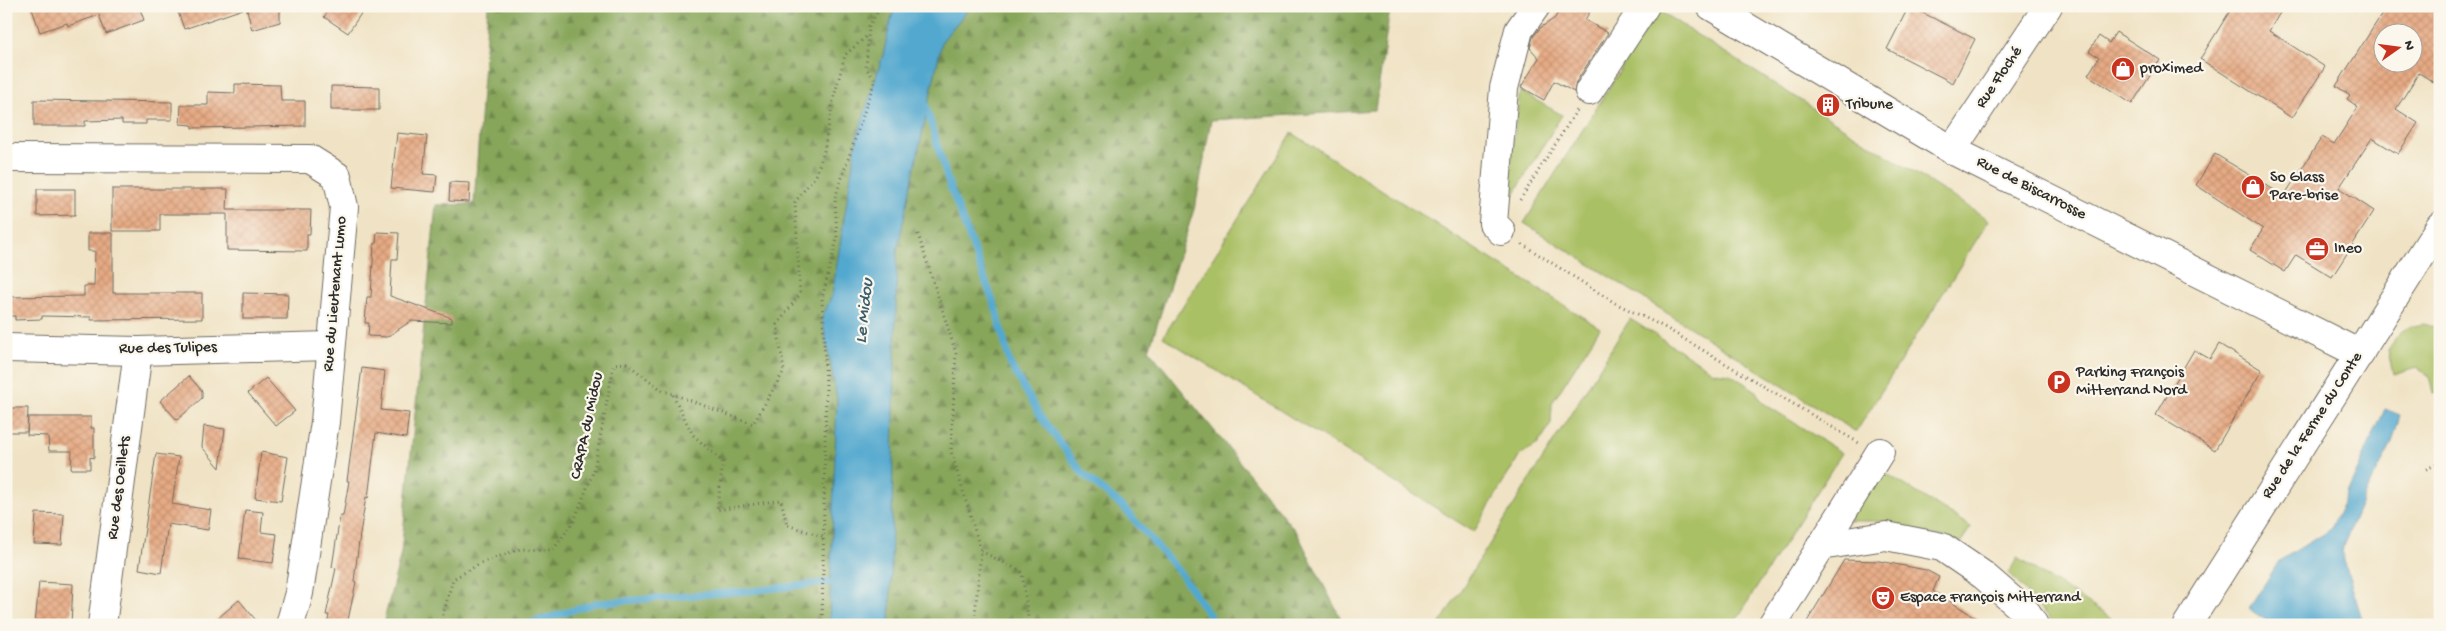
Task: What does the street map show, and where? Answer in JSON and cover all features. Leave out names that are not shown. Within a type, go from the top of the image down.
[{"type":"street","points":[[1501,231],[1493,223],[1504,88],[1519,30],[1536,6]]},
{"type":"street","points":[[1589,92],[1645,6]]},
{"type":"street","name":"Rue de Biscarrosse","points":[[1711,6],[1952,150],[2360,354]]},
{"type":"street","name":"Rue Floché","points":[[1952,150],[2048,6]]},
{"type":"street","name":"Rue du Lieutenant Lumo","points":[[6,158],[310,159],[337,176],[344,207],[323,431],[299,594],[290,625]]},
{"type":"street","name":"Rue de la Ferme du Conte","points":[[2187,625],[2241,536],[2360,354],[2440,226]]},
{"type":"street","name":"Rue des Tulipes","points":[[6,348],[138,351],[330,346]]},
{"type":"street","name":"Rue des Oeillets","points":[[102,625],[138,351]]},
{"type":"street","points":[[1772,625],[1880,452]]},
{"type":"street","points":[[1820,546],[1886,536],[1942,547],[1983,575],[2028,613],[2034,625]]},
{"type":"path","name":"CRAPA du Midou","points":[[822,625],[826,385],[822,298],[837,239],[835,198],[875,80],[866,68],[868,35],[869,26],[881,6]]},
{"type":"path","name":"CRAPA du Midou","points":[[440,625],[453,579],[483,562],[520,549],[553,550],[574,521],[594,470],[614,364],[626,363],[662,390],[753,424],[784,371],[777,325],[800,294],[795,202],[816,175],[824,151],[833,101],[845,55],[868,35]]},
{"type":"path","points":[[1589,92],[1501,231],[1616,303],[1664,327],[1854,441],[1880,452]]},
{"type":"path","points":[[918,234],[956,354],[951,451],[981,551],[974,625]]},
{"type":"path","points":[[673,394],[693,435],[723,462],[717,510],[781,500],[787,525],[824,537]]},
{"type":"path","points":[[2436,397],[2440,410]]},
{"type":"path","points":[[2426,469],[2440,463]]},
{"type":"path","points":[[981,551],[1022,572],[1029,625]]},
{"type":"green space","points":[[488,6],[1387,6],[1390,9],[1375,110],[1211,120],[1196,203],[1149,350],[1297,533],[1344,625],[383,625],[401,553],[436,205],[474,204]]},
{"type":"green space","points":[[1658,10],[1989,220],[1856,432],[1524,223]]},
{"type":"green space","points":[[1520,91],[1562,115],[1504,211]]},
{"type":"green space","points":[[1292,133],[1600,328],[1552,403],[1551,424],[1538,444],[1519,456],[1474,532],[1163,337]]},
{"type":"green space","points":[[1630,319],[1714,372],[1730,374],[1755,390],[1763,403],[1842,453],[1733,625],[1439,625]]},
{"type":"green space","points":[[2424,324],[2440,329],[2440,392],[2433,394],[2429,375],[2416,368],[2393,375],[2388,350],[2402,331]]},
{"type":"green space","points":[[1881,470],[1971,527],[1961,542],[1878,521],[1848,521]]},
{"type":"green space","points":[[2017,558],[2122,625],[2055,625],[2009,573]]},
{"type":"water","name":"Le Midou","points":[[897,6],[971,6],[942,41],[897,251],[890,625],[829,625],[837,399],[822,318],[832,295],[857,137],[883,55],[893,11]]},
{"type":"water","points":[[2385,409],[2400,415],[2391,446],[2366,492],[2341,551],[2364,625],[2273,625],[2249,609],[2279,561],[2331,529]]},
{"type":"building","points":[[31,6],[139,6],[144,20],[106,34],[99,15],[68,26],[67,23],[40,32]]},
{"type":"building","points":[[176,6],[243,6],[243,9],[184,29]]},
{"type":"building","points":[[246,6],[280,6],[280,22],[252,30]]},
{"type":"building","points":[[332,6],[366,6],[348,33],[324,17]]},
{"type":"building","points":[[1562,6],[1593,6],[1585,20],[1608,33],[1576,82],[1574,92],[1554,81],[1544,100],[1521,87],[1539,58],[1530,48],[1533,37],[1540,28],[1555,18]]},
{"type":"building","points":[[1909,6],[1975,39],[1953,83],[1887,49]]},
{"type":"building","points":[[2233,6],[2284,6],[2269,31],[2325,67],[2292,118],[2200,59]]},
{"type":"building","points":[[2387,6],[2440,6],[2440,86],[2419,73],[2396,109],[2418,123],[2398,154],[2372,138],[2339,188],[2374,211],[2332,277],[2296,255],[2285,272],[2250,250],[2263,229],[2196,185],[2215,154],[2284,196],[2322,137],[2334,144],[2358,107],[2347,99],[2350,95],[2336,86],[2374,26],[2374,72],[2424,72],[2424,22],[2377,22]]},
{"type":"building","points":[[2116,32],[2160,60],[2132,104],[2088,75],[2099,57],[2089,51],[2099,36],[2109,43]]},
{"type":"building","points":[[235,84],[280,85],[281,101],[305,101],[305,126],[192,128],[192,125],[180,124],[181,105],[208,105],[208,92],[235,93]]},
{"type":"building","points":[[331,86],[379,87],[379,110],[331,110]]},
{"type":"building","points":[[34,100],[172,102],[172,120],[146,120],[146,124],[122,124],[122,120],[85,121],[85,126],[34,126]]},
{"type":"building","points":[[397,133],[427,136],[423,174],[437,175],[435,192],[391,188]]},
{"type":"building","points":[[450,182],[470,183],[469,202],[449,201]]},
{"type":"building","points":[[37,189],[75,189],[75,215],[37,216]]},
{"type":"building","points":[[112,189],[228,189],[227,210],[311,210],[310,234],[307,234],[307,251],[227,250],[227,214],[160,214],[160,231],[112,231]]},
{"type":"building","points":[[377,232],[399,233],[397,259],[392,259],[390,296],[452,318],[452,323],[411,321],[387,337],[368,336],[369,323],[365,323],[367,297],[371,297],[374,244],[376,244]]},
{"type":"building","points":[[88,233],[113,233],[113,293],[202,293],[202,319],[91,320],[91,317],[42,316],[42,319],[15,320],[15,316],[6,316],[6,297],[84,296],[84,286],[94,286],[95,251],[88,251]]},
{"type":"building","points":[[243,293],[288,294],[287,319],[243,319]]},
{"type":"building","points":[[2219,344],[2262,370],[2215,450],[2156,415],[2194,350],[2210,359]]},
{"type":"building","points":[[362,368],[385,371],[381,410],[409,413],[406,438],[376,433],[368,498],[366,497],[360,534],[354,581],[356,582],[347,625],[327,625],[329,615],[326,615],[336,568],[332,567],[340,516],[343,516],[349,481],[347,481]]},
{"type":"building","points":[[189,376],[202,391],[202,398],[177,420],[160,401]]},
{"type":"building","points":[[266,378],[295,411],[276,426],[248,393]]},
{"type":"building","points":[[6,408],[28,408],[27,432],[6,432]]},
{"type":"building","points":[[28,417],[91,417],[91,428],[94,428],[94,458],[90,457],[90,469],[71,469],[72,451],[49,451],[48,436],[27,435]]},
{"type":"building","points":[[204,426],[225,429],[220,468],[202,447]]},
{"type":"building","points":[[261,452],[288,457],[281,501],[255,498]]},
{"type":"building","points":[[156,454],[179,457],[172,504],[211,510],[208,530],[168,524],[161,573],[139,569]]},
{"type":"building","points":[[245,510],[263,512],[261,532],[277,534],[273,563],[239,559]]},
{"type":"building","points":[[36,513],[64,514],[62,545],[34,544]]},
{"type":"building","name":"Espace François Mitterrand","points":[[1844,560],[1879,561],[1926,570],[1939,577],[1933,591],[1988,625],[1805,625]]},
{"type":"building","points":[[39,582],[73,584],[71,625],[35,625]]},
{"type":"building","points":[[239,600],[260,625],[210,625]]},
{"type":"waterway","points":[[924,100],[948,181],[996,309],[1010,364],[1041,417],[1083,474],[1124,508],[1181,574],[1216,625]]},
{"type":"waterway","points":[[524,625],[596,603],[750,591],[839,581]]},
{"type":"place","name":"proximed","points":[[2123,69]]},
{"type":"place","name":"Tribune","points":[[1828,105]]},
{"type":"place","name":"So Glass Pare-brise","points":[[2253,187]]},
{"type":"place","name":"Ineo","points":[[2317,249]]},
{"type":"place","name":"Parking François Mitterrand Nord","points":[[2059,382]]},
{"type":"place","name":"Espace François Mitterrand","points":[[1883,598]]}]
